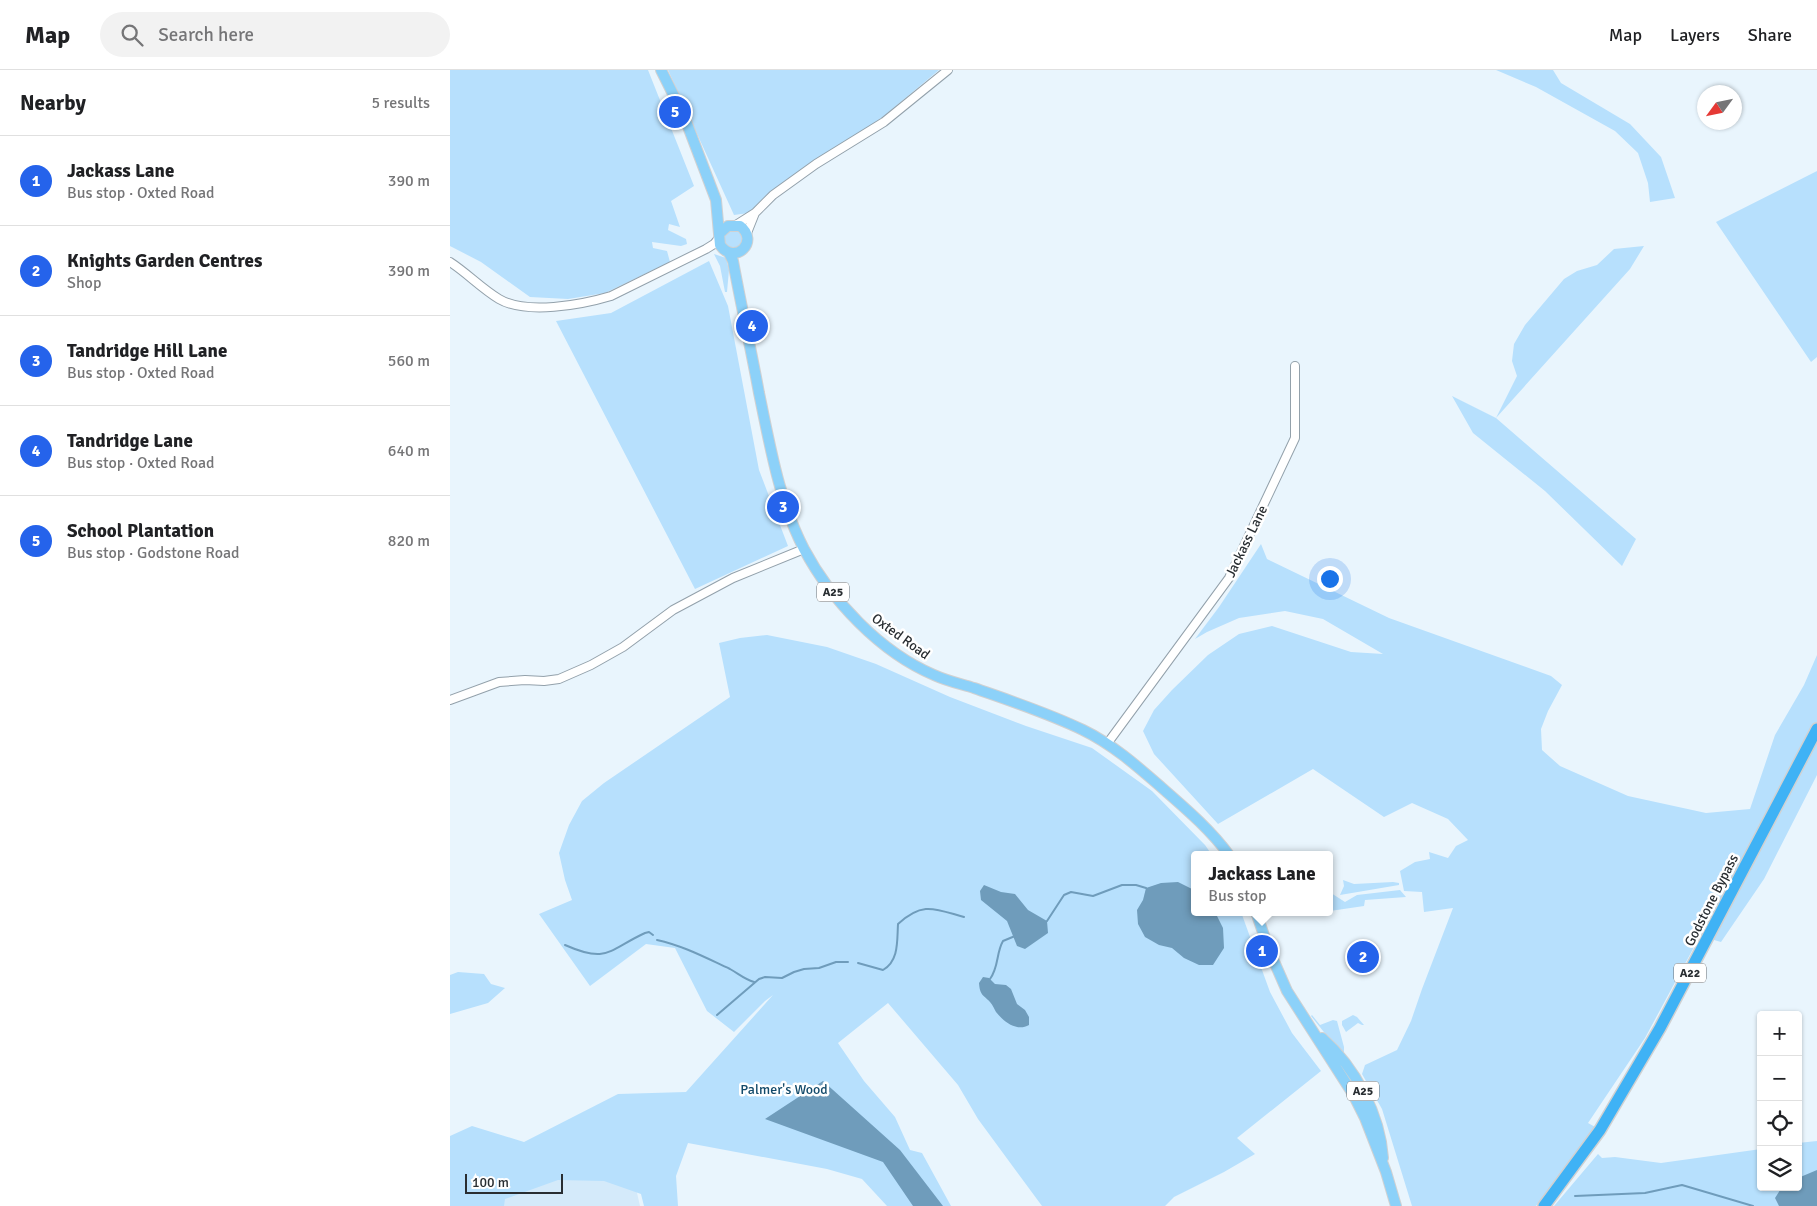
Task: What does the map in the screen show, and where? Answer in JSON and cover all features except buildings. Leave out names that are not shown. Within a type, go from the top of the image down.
[{"type":"highway","name":"Godstone Bypass","points":[[1544,1206],[1600,1130],[1660,1028],[1817,729]]},
{"type":"main road","points":[[661,70],[684,116],[716,200],[720,236],[726,251],[739,252],[744,249],[748,241],[746,233],[744,229],[735,225],[716,200]]},
{"type":"main road","points":[[720,236],[728,226],[735,225]]},
{"type":"main road","name":"Oxted Road","points":[[738,290],[744,249]]},
{"type":"main road","name":"Oxted Road","points":[[726,251],[733,261],[778,480],[791,519],[804,549],[843,605],[863,626],[908,661],[934,675],[1058,718],[1107,744],[1186,808],[1226,851]]},
{"type":"main road","name":"A25","points":[[1257,916],[1287,992],[1314,1031],[1343,1062],[1362,1088],[1382,1143],[1384,1166],[1396,1206]]},
{"type":"street","points":[[735,225],[755,213],[773,195],[816,164],[884,122],[948,70]]},
{"type":"street","points":[[746,233],[755,213]]},
{"type":"street","points":[[450,262],[499,299],[525,308],[542,308],[594,301],[611,296],[706,249],[714,244],[720,236]]},
{"type":"street","points":[[706,249],[726,251]]},
{"type":"street","name":"Jackass Lane","points":[[1107,744],[1229,578],[1295,438],[1295,366]]},
{"type":"street","points":[[450,700],[499,682],[559,680],[591,665],[623,646],[673,610],[733,578],[804,549]]},
{"type":"shaded area","points":[[1178,882],[1191,888],[1191,916],[1217,916],[1223,928],[1224,948],[1213,965],[1199,965],[1184,958],[1172,948],[1159,945],[1145,937],[1138,924],[1137,910],[1143,900],[1146,888],[1161,883]]},
{"type":"shaded area","points":[[984,885],[1001,892],[1015,894],[1028,910],[1047,921],[1048,933],[1025,949],[1017,946],[1007,921],[981,900],[980,891]]},
{"type":"shaded area","points":[[983,977],[989,978],[995,984],[1006,985],[1011,989],[1017,1004],[1025,1010],[1029,1017],[1029,1025],[1015,1027],[999,1016],[991,1003],[981,993],[979,983]]},
{"type":"shaded area","points":[[823,1081],[900,1150],[943,1206],[913,1206],[883,1162],[765,1119]]},
{"type":"shaded area","points":[[630,1162],[640,1206],[493,1206],[498,1181]]},
{"type":"shaded area","points":[[1817,1170],[1817,1206],[1779,1206],[1775,1198],[1779,1191],[1802,1191],[1802,1176]]},
{"type":"green space","points":[[450,70],[648,70],[694,186],[671,201],[680,227],[669,224],[668,230],[686,239],[687,244],[681,246],[652,242],[653,248],[667,251],[670,262],[605,293],[568,299],[530,297],[481,262],[450,246]]},
{"type":"green space","points":[[668,70],[939,70],[884,116],[796,176],[749,213],[734,215]]},
{"type":"green space","points":[[1496,70],[1553,70],[1561,83],[1630,124],[1661,157],[1675,198],[1650,202],[1648,183],[1638,153],[1615,131],[1536,87]]},
{"type":"green space","points":[[1817,171],[1817,357],[1811,362],[1716,222]]},
{"type":"green space","points":[[733,230],[739,233],[742,239],[739,245],[733,248],[727,245],[724,239],[727,233]]},
{"type":"green space","points":[[1644,246],[1630,269],[1496,418],[1517,376],[1512,361],[1514,344],[1525,325],[1564,279],[1577,271],[1597,265],[1614,249]]},
{"type":"green space","points":[[714,254],[726,258],[729,270],[727,292],[725,292],[720,266]]},
{"type":"green space","points":[[709,261],[728,306],[759,470],[788,546],[695,589],[556,321],[611,313]]},
{"type":"green space","points":[[1452,396],[1496,418],[1636,539],[1622,566],[1545,491],[1473,433]]},
{"type":"green space","points":[[1261,544],[1267,559],[1389,618],[1551,676],[1562,685],[1541,729],[1542,750],[1560,766],[1628,796],[1706,813],[1750,809],[1775,735],[1804,685],[1817,655],[1817,775],[1764,879],[1721,942],[1700,936],[1645,1038],[1588,1123],[1597,1128],[1536,1206],[1412,1206],[1382,1109],[1362,1074],[1365,1065],[1397,1050],[1411,1021],[1453,908],[1424,912],[1422,892],[1404,891],[1400,871],[1415,862],[1430,859],[1429,852],[1448,858],[1456,846],[1468,840],[1448,819],[1412,803],[1384,817],[1313,769],[1218,824],[1154,754],[1143,731],[1154,710],[1172,690],[1208,655],[1239,634],[1272,626],[1351,652],[1383,654],[1323,619],[1285,611],[1239,618],[1195,639]]},
{"type":"green space","name":"Palmer's Wood","points":[[767,635],[827,647],[876,664],[950,697],[1026,726],[1092,748],[1152,791],[1209,851],[1191,851],[1191,916],[1242,916],[1270,992],[1292,1033],[1321,1071],[1237,1138],[1255,1154],[1174,1197],[1165,1206],[1042,1206],[978,1119],[958,1085],[888,1003],[838,1043],[864,1081],[895,1117],[910,1150],[922,1153],[951,1206],[887,1206],[862,1179],[827,1169],[688,1143],[676,1176],[678,1206],[644,1206],[641,1194],[604,1181],[558,1180],[505,1199],[504,1206],[450,1206],[450,1136],[472,1126],[524,1142],[618,1094],[686,1092],[773,995],[734,1032],[707,1011],[675,948],[646,944],[590,986],[539,914],[572,900],[559,853],[569,825],[582,801],[604,783],[730,697],[719,643]]},
{"type":"green space","points":[[1343,880],[1354,884],[1393,882],[1399,883],[1399,885],[1340,895],[1344,886]]},
{"type":"green space","points":[[1400,890],[1406,897],[1365,900],[1364,906],[1333,911],[1333,894],[1345,902],[1357,895]]},
{"type":"green space","points":[[458,972],[484,974],[491,984],[505,988],[488,1003],[450,1014],[450,975]]},
{"type":"green space","points":[[1353,1015],[1364,1025],[1358,1023],[1346,1032],[1342,1021]]},
{"type":"green space","points":[[1311,1016],[1320,1025],[1333,1020],[1337,1021],[1344,1047],[1344,1057]]},
{"type":"green space","points":[[1817,1141],[1817,1206],[1554,1206],[1598,1154],[1602,1158],[1615,1157],[1661,1163],[1757,1150],[1757,1191],[1802,1191],[1802,1143]]},
{"type":"waterway","points":[[1047,921],[1064,895],[1071,892],[1093,896],[1122,885],[1136,885],[1146,888]]},
{"type":"waterway","points":[[858,963],[883,970],[888,966],[895,956],[898,924],[915,912],[929,909],[945,911],[964,917]]},
{"type":"waterway","points":[[565,945],[590,954],[599,954],[615,949],[645,933],[649,932],[653,935]]},
{"type":"waterway","points":[[990,979],[995,970],[1003,941],[1015,936]]},
{"type":"waterway","points":[[657,940],[695,953],[754,982]]},
{"type":"waterway","points":[[717,1015],[759,979],[765,977],[782,978],[804,969],[819,968],[836,962],[848,962]]},
{"type":"waterway","points":[[1575,1196],[1645,1193],[1682,1185],[1753,1206]]},
{"type":"place","name":"School Plantation","points":[[675,112]]},
{"type":"place","name":"Tandridge Lane","points":[[752,326]]},
{"type":"place","name":"Tandridge Hill Lane","points":[[783,507]]},
{"type":"place","name":"Jackass Lane","points":[[1262,951]]},
{"type":"place","name":"Knights Garden Centres","points":[[1363,957]]}]
